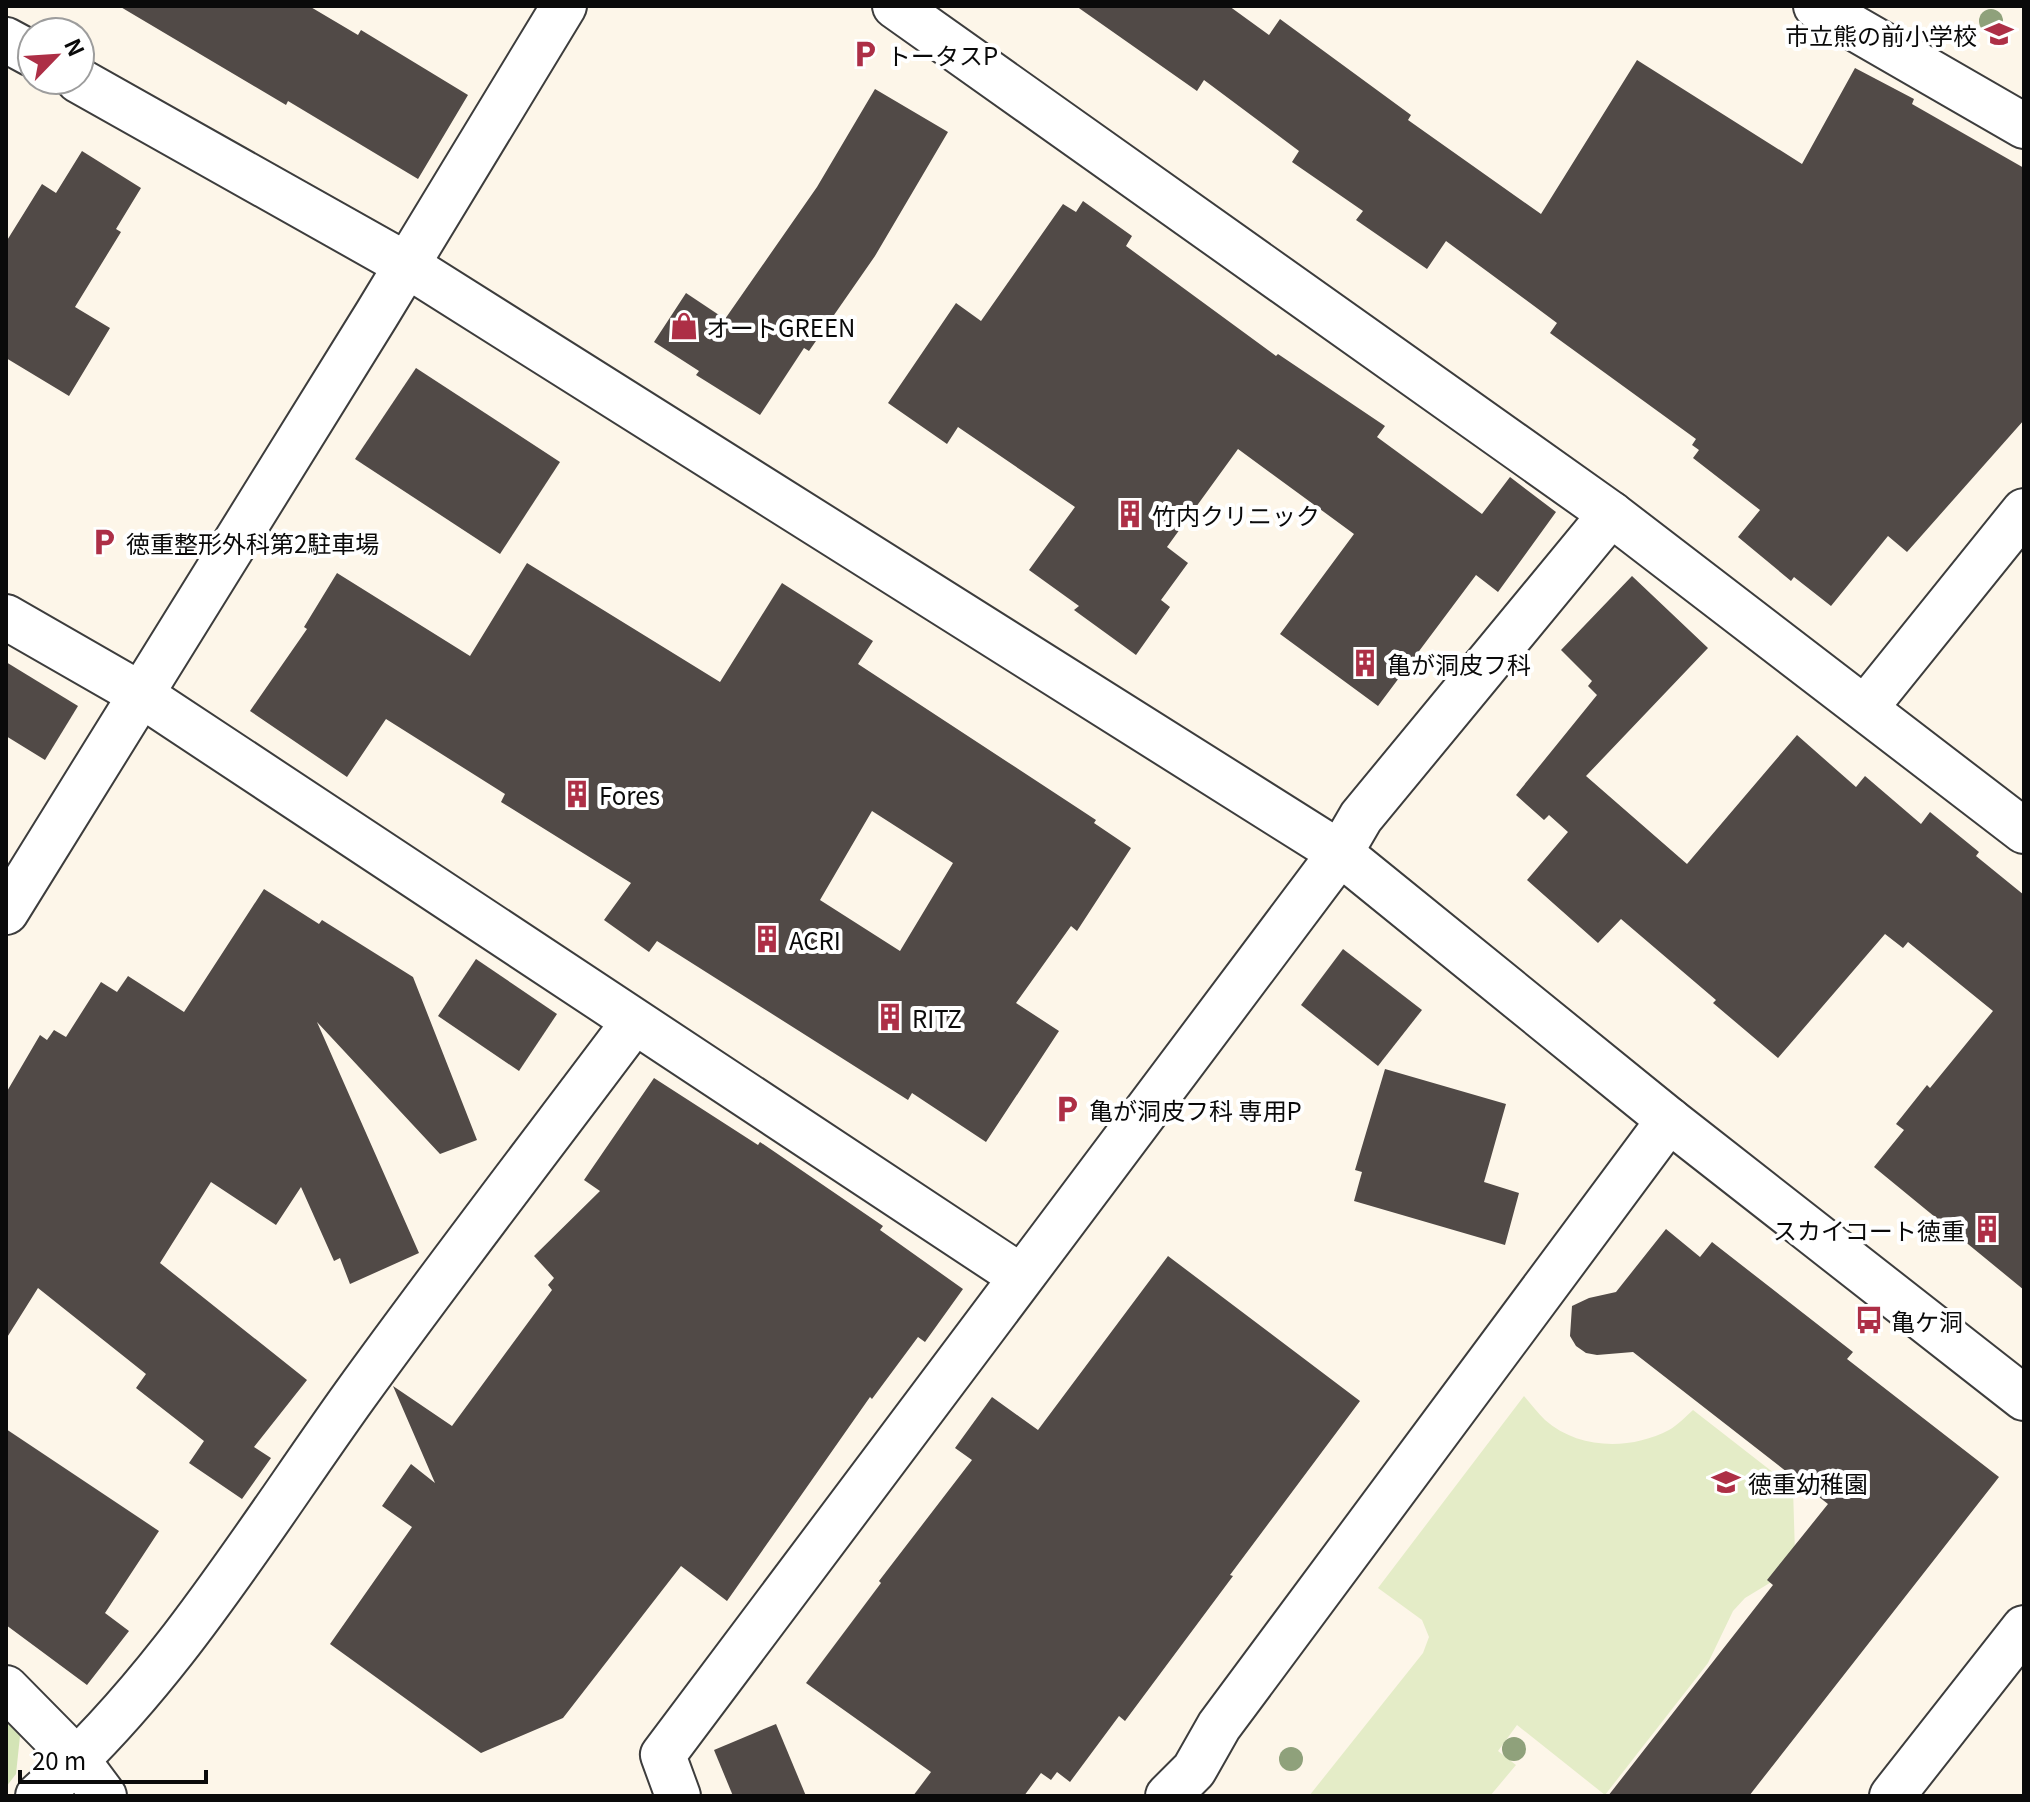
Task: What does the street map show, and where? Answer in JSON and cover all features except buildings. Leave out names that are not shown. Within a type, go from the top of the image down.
[{"type":"street","points":[[6,912],[564,6]]},
{"type":"street","points":[[895,6],[1611,514],[2024,831]]},
{"type":"street","points":[[1816,6],[2024,126]]},
{"type":"street","points":[[96,90],[405,264],[1340,853],[1669,1120],[2024,1398]]},
{"type":"street","points":[[1866,707],[2024,511]]},
{"type":"street","points":[[678,1796],[663,1755],[1340,853],[1361,817],[1611,514]]},
{"type":"street","points":[[6,617],[140,694],[1020,1276]]},
{"type":"street","points":[[38,1796],[78,1761],[177,1648],[357,1393],[634,1022]]},
{"type":"street","points":[[1191,1787],[1219,1726],[1669,1120]]},
{"type":"street","points":[[1892,1796],[2024,1628]]},
{"type":"street","points":[[6,1688],[78,1761],[104,1796]]},
{"type":"green space","points":[[1524,1396],[1545,1420],[1559,1430],[1589,1442],[1606,1444],[1654,1437],[1672,1428],[1693,1410],[1793,1488],[1795,1554],[1773,1581],[1745,1598],[1733,1611],[1708,1663],[1605,1795],[1517,1725],[1498,1751],[1516,1765],[1490,1796],[1309,1796],[1423,1653],[1429,1637],[1422,1620],[1378,1588]]},
{"type":"green space","points":[[6,1722],[20,1736],[16,1774],[6,1787]]},
{"type":"place","name":"市立熊の前小学校","points":[[1999,34]]},
{"type":"place","name":"トータスP","points":[[865,54]]},
{"type":"place","name":"オートGREEN","points":[[684,326]]},
{"type":"place","name":"竹内クリニック","points":[[1130,514]]},
{"type":"place","name":"徳重整形外科第2駐車場","points":[[104,542]]},
{"type":"place","name":"亀が洞皮フ科","points":[[1365,663]]},
{"type":"place","name":"Fores","points":[[577,794]]},
{"type":"place","name":"ACRI","points":[[767,939]]},
{"type":"place","name":"RITZ","points":[[890,1017]]},
{"type":"place","name":"亀が洞皮フ科 専用P","points":[[1067,1109]]},
{"type":"place","name":"スカイコート徳重","points":[[1987,1229]]},
{"type":"place","name":"亀ケ洞","points":[[1869,1320]]},
{"type":"place","name":"徳重幼稚園","points":[[1726,1482]]}]
